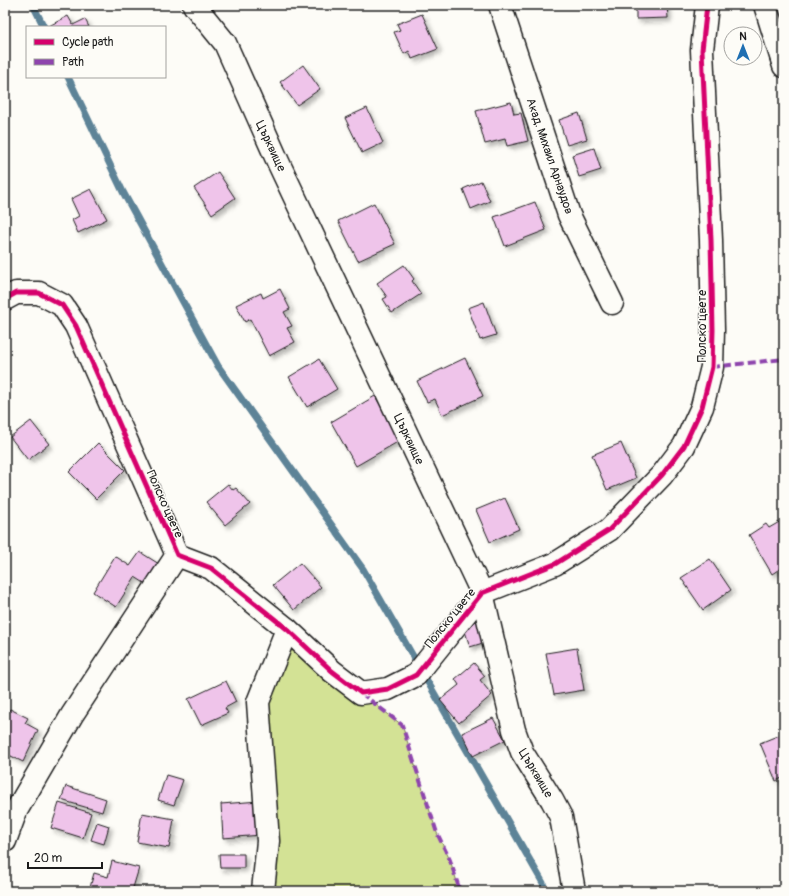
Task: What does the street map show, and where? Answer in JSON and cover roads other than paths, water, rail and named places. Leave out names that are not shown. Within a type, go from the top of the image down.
[{"type":"street","name":"Църквище","points":[[194,5],[224,43],[286,178],[482,593],[514,730],[522,752],[561,817],[574,891]]},
{"type":"street","name":"Акад. Михаил Арнаудов","points":[[500,5],[569,215],[612,303]]},
{"type":"street","name":"Полско цвете","points":[[5,299],[16,293],[39,293],[62,305],[76,326],[177,555],[211,568],[288,629],[332,671],[361,693],[388,689],[416,675],[482,593],[555,564],[609,530],[662,475],[684,446],[702,407],[712,367],[714,330],[702,50],[707,5]]},
{"type":"street","points":[[765,5],[784,66]]},
{"type":"street","name":"Полско цвете","points":[[5,841],[16,811],[72,715],[177,555]]},
{"type":"street","points":[[263,891],[268,841],[258,702],[288,629]]},
{"type":"waterway","points":[[33,5],[44,26]]},
{"type":"waterway","points":[[68,78],[123,192],[218,366],[363,569],[543,883],[545,891]]}]
